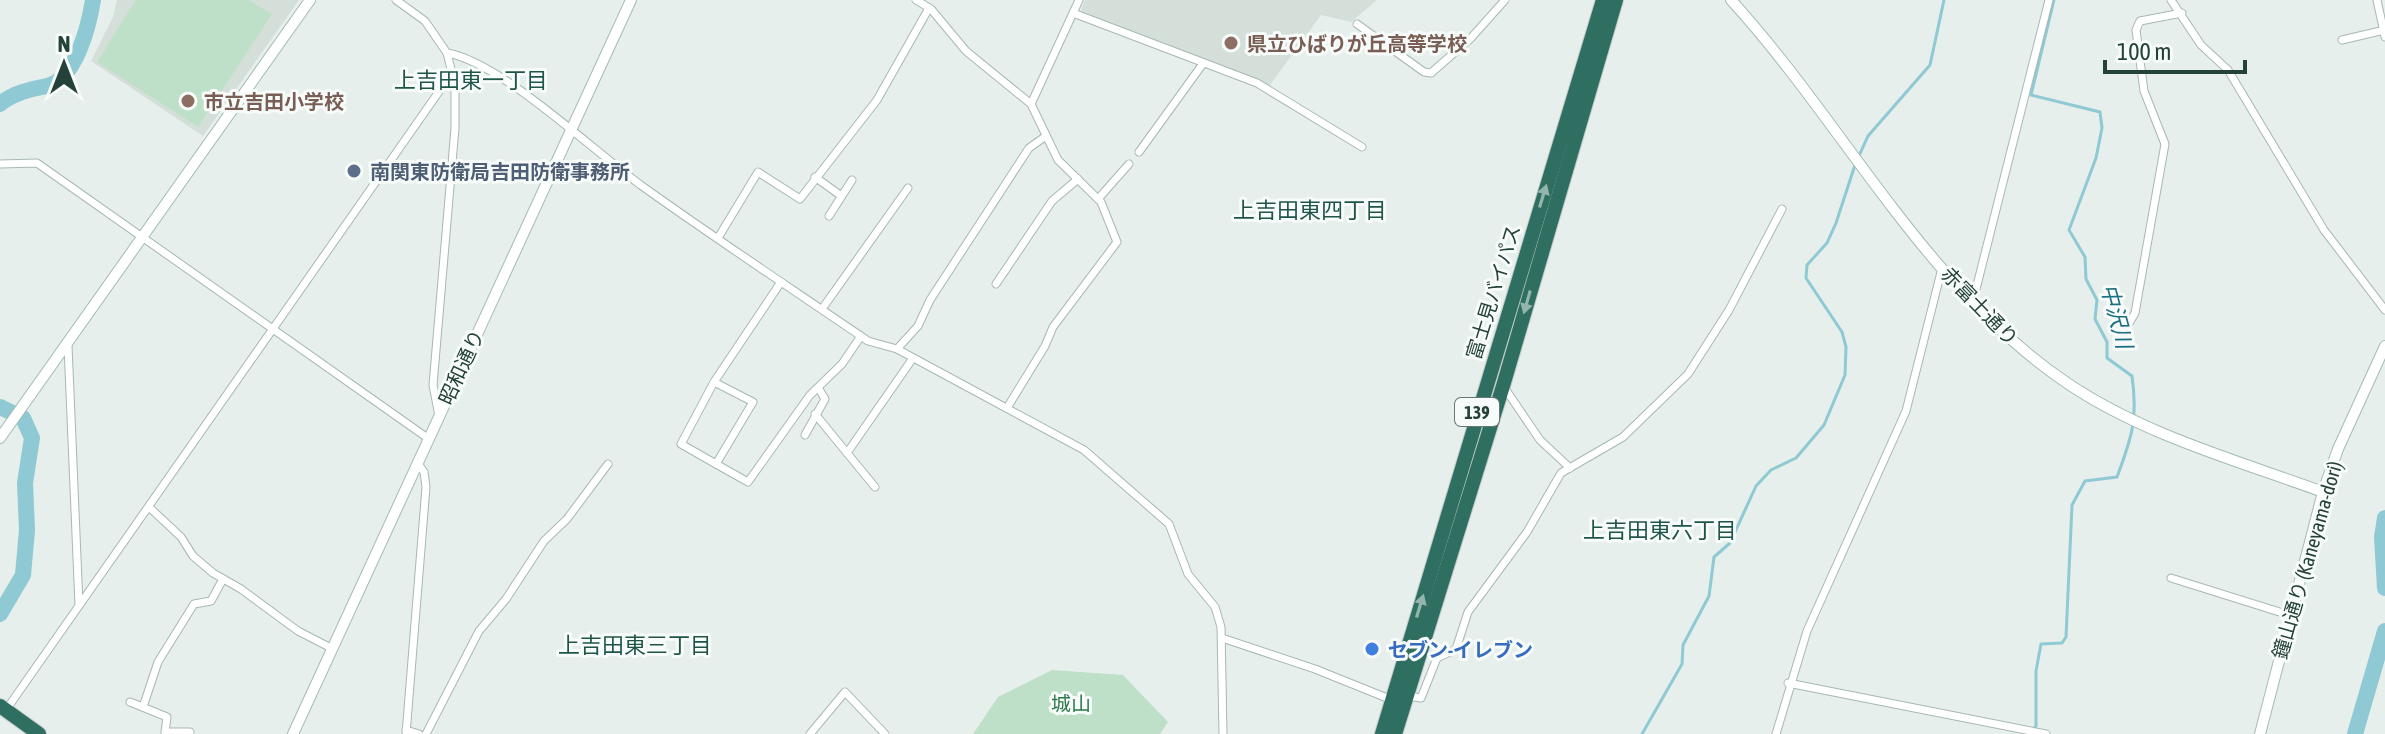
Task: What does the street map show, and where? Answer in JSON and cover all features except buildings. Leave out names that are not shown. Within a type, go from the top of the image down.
[{"type":"highway","name":"富士見バイパス","points":[[1395,734],[1399,698],[1603,0]]},
{"type":"highway","name":"富士見バイパス","points":[[1382,734],[1399,698],[1503,386],[1616,0]]},
{"type":"highway","points":[[2,712],[39,734]]},
{"type":"street","points":[[0,438],[310,0]]},
{"type":"street","points":[[396,0],[425,21],[447,53],[452,73],[455,128],[433,385],[439,416]]},
{"type":"street","name":"昭和通り","points":[[293,734],[631,0]]},
{"type":"street","points":[[916,0],[929,8],[966,51],[1031,104],[1058,160],[1098,199],[1117,242],[1053,327],[1045,346],[1007,408]]},
{"type":"street","points":[[1031,104],[1079,0]]},
{"type":"street","points":[[1357,24],[1424,72],[1431,73],[1471,38],[1505,0]]},
{"type":"street","name":"赤富士通り","points":[[1733,0],[1942,268],[2010,340],[2067,383],[2119,414],[2146,427],[2323,492]]},
{"type":"street","points":[[1973,301],[2049,0]]},
{"type":"street","points":[[2171,0],[2201,45],[2228,70],[2324,230],[2385,310]]},
{"type":"street","points":[[2342,40],[2385,32],[2377,0]]},
{"type":"street","points":[[718,238],[758,172],[800,199],[877,100],[929,8]]},
{"type":"street","points":[[1073,13],[1202,65],[1257,83],[1362,147]]},
{"type":"street","points":[[2128,325],[2135,313],[2165,144],[2144,91],[2136,30],[2140,21],[2182,13]]},
{"type":"street","points":[[447,53],[467,57],[571,130],[642,186],[861,336],[897,349],[1084,450],[1169,524],[1188,574],[1215,607],[1222,638],[1223,734]]},
{"type":"street","points":[[1139,152],[1202,65]]},
{"type":"street","points":[[2,712],[150,508],[452,73]]},
{"type":"street","points":[[897,349],[918,326],[930,300],[1029,148],[1046,136]]},
{"type":"street","points":[[0,164],[37,163],[143,234],[429,439]]},
{"type":"street","points":[[1098,199],[1129,164]]},
{"type":"street","points":[[815,177],[840,195]]},
{"type":"street","points":[[996,284],[1052,201],[1078,179]]},
{"type":"street","points":[[829,216],[852,180]]},
{"type":"street","points":[[822,309],[908,188]]},
{"type":"street","points":[[1222,638],[1399,698],[1421,698],[1437,658],[1456,649],[1468,612],[1527,532],[1557,479],[1623,437],[1688,374],[1729,310],[1782,209]]},
{"type":"street","points":[[1776,734],[1788,683],[1807,631],[1906,411],[1942,268]]},
{"type":"street","points":[[781,282],[714,382],[681,444],[748,482],[810,395],[819,389],[861,336]]},
{"type":"street","points":[[68,346],[79,607]]},
{"type":"street","name":"鐘山通り (Kaneyama-dori)","points":[[2260,734],[2323,492],[2338,449],[2385,346]]},
{"type":"street","points":[[847,453],[913,358]]},
{"type":"street","points":[[714,382],[753,402],[716,464]]},
{"type":"street","points":[[1503,386],[1540,440],[1570,468]]},
{"type":"street","points":[[805,435],[825,399],[819,389]]},
{"type":"street","points":[[815,414],[875,487]]},
{"type":"street","points":[[417,462],[424,472],[426,487],[406,732],[419,734]]},
{"type":"street","points":[[426,734],[479,631],[506,599],[544,541],[567,519],[608,464]]},
{"type":"street","points":[[150,508],[181,537],[193,556],[298,631],[333,649]]},
{"type":"street","points":[[2171,578],[2289,615]]},
{"type":"street","points":[[143,707],[158,662],[194,604],[211,601],[223,579]]},
{"type":"street","points":[[1788,683],[2046,734]]},
{"type":"street","points":[[810,734],[845,692],[885,734]]},
{"type":"street","points":[[130,702],[167,717],[165,732],[190,732]]},
{"type":"shaded area","name":"市立吉田小学校","points":[[117,0],[299,0],[203,136],[91,61],[113,17]]},
{"type":"shaded area","name":"県立ひばりが丘高等学校","points":[[1085,0],[1377,0],[1351,22],[1321,15],[1270,85],[1083,13],[1081,10]]},
{"type":"green space","name":"市立吉田小学校","points":[[136,0],[249,0],[272,14],[198,127],[97,62]]},
{"type":"green space","name":"城山","points":[[1052,670],[1123,675],[1168,722],[1160,734],[973,734],[998,697]]},
{"type":"waterway","points":[[0,104],[16,94],[47,86],[66,73],[79,50],[93,0]]},
{"type":"waterway","name":"中沢川","points":[[1858,158],[1868,136],[1930,65],[1944,0]]},
{"type":"waterway","name":"中沢川","points":[[2032,731],[2036,726],[2036,671],[2041,644],[2062,643],[2066,637],[2072,505],[2085,481],[2117,477],[2134,416],[2132,376],[2107,358],[2107,342],[2095,319],[2097,300],[2086,279],[2085,257],[2069,230],[2096,158],[2102,128],[2100,112],[2031,95],[2054,0]]},
{"type":"waterway","name":"中沢川","points":[[1642,734],[1682,664],[1683,645],[1709,596],[1714,557],[1730,543],[1756,486],[1771,470],[1796,458],[1824,425],[1845,375],[1846,347],[1842,332],[1806,278],[1807,265],[1827,243],[1836,223],[1855,165]]},
{"type":"waterway","points":[[0,407],[23,418],[32,438],[25,483],[27,530],[23,575],[0,614]]},
{"type":"waterway","points":[[2385,518],[2382,537],[2385,588]]},
{"type":"waterway","points":[[2355,734],[2385,631]]},
{"type":"place","name":"県立ひばりが丘高等学校","points":[[1231,43]]},
{"type":"place","name":"市立吉田小学校","points":[[188,101]]},
{"type":"place","name":"南関東防衛局吉田防衛事務所","points":[[354,171]]},
{"type":"place","name":"セブン-イレブン","points":[[1372,649]]},
{"type":"district","name":"上吉田東一丁目","points":[[471,80]]},
{"type":"district","name":"上吉田東四丁目","points":[[1310,210]]},
{"type":"district","name":"上吉田東六丁目","points":[[1660,530]]},
{"type":"district","name":"上吉田東三丁目","points":[[635,645]]}]
